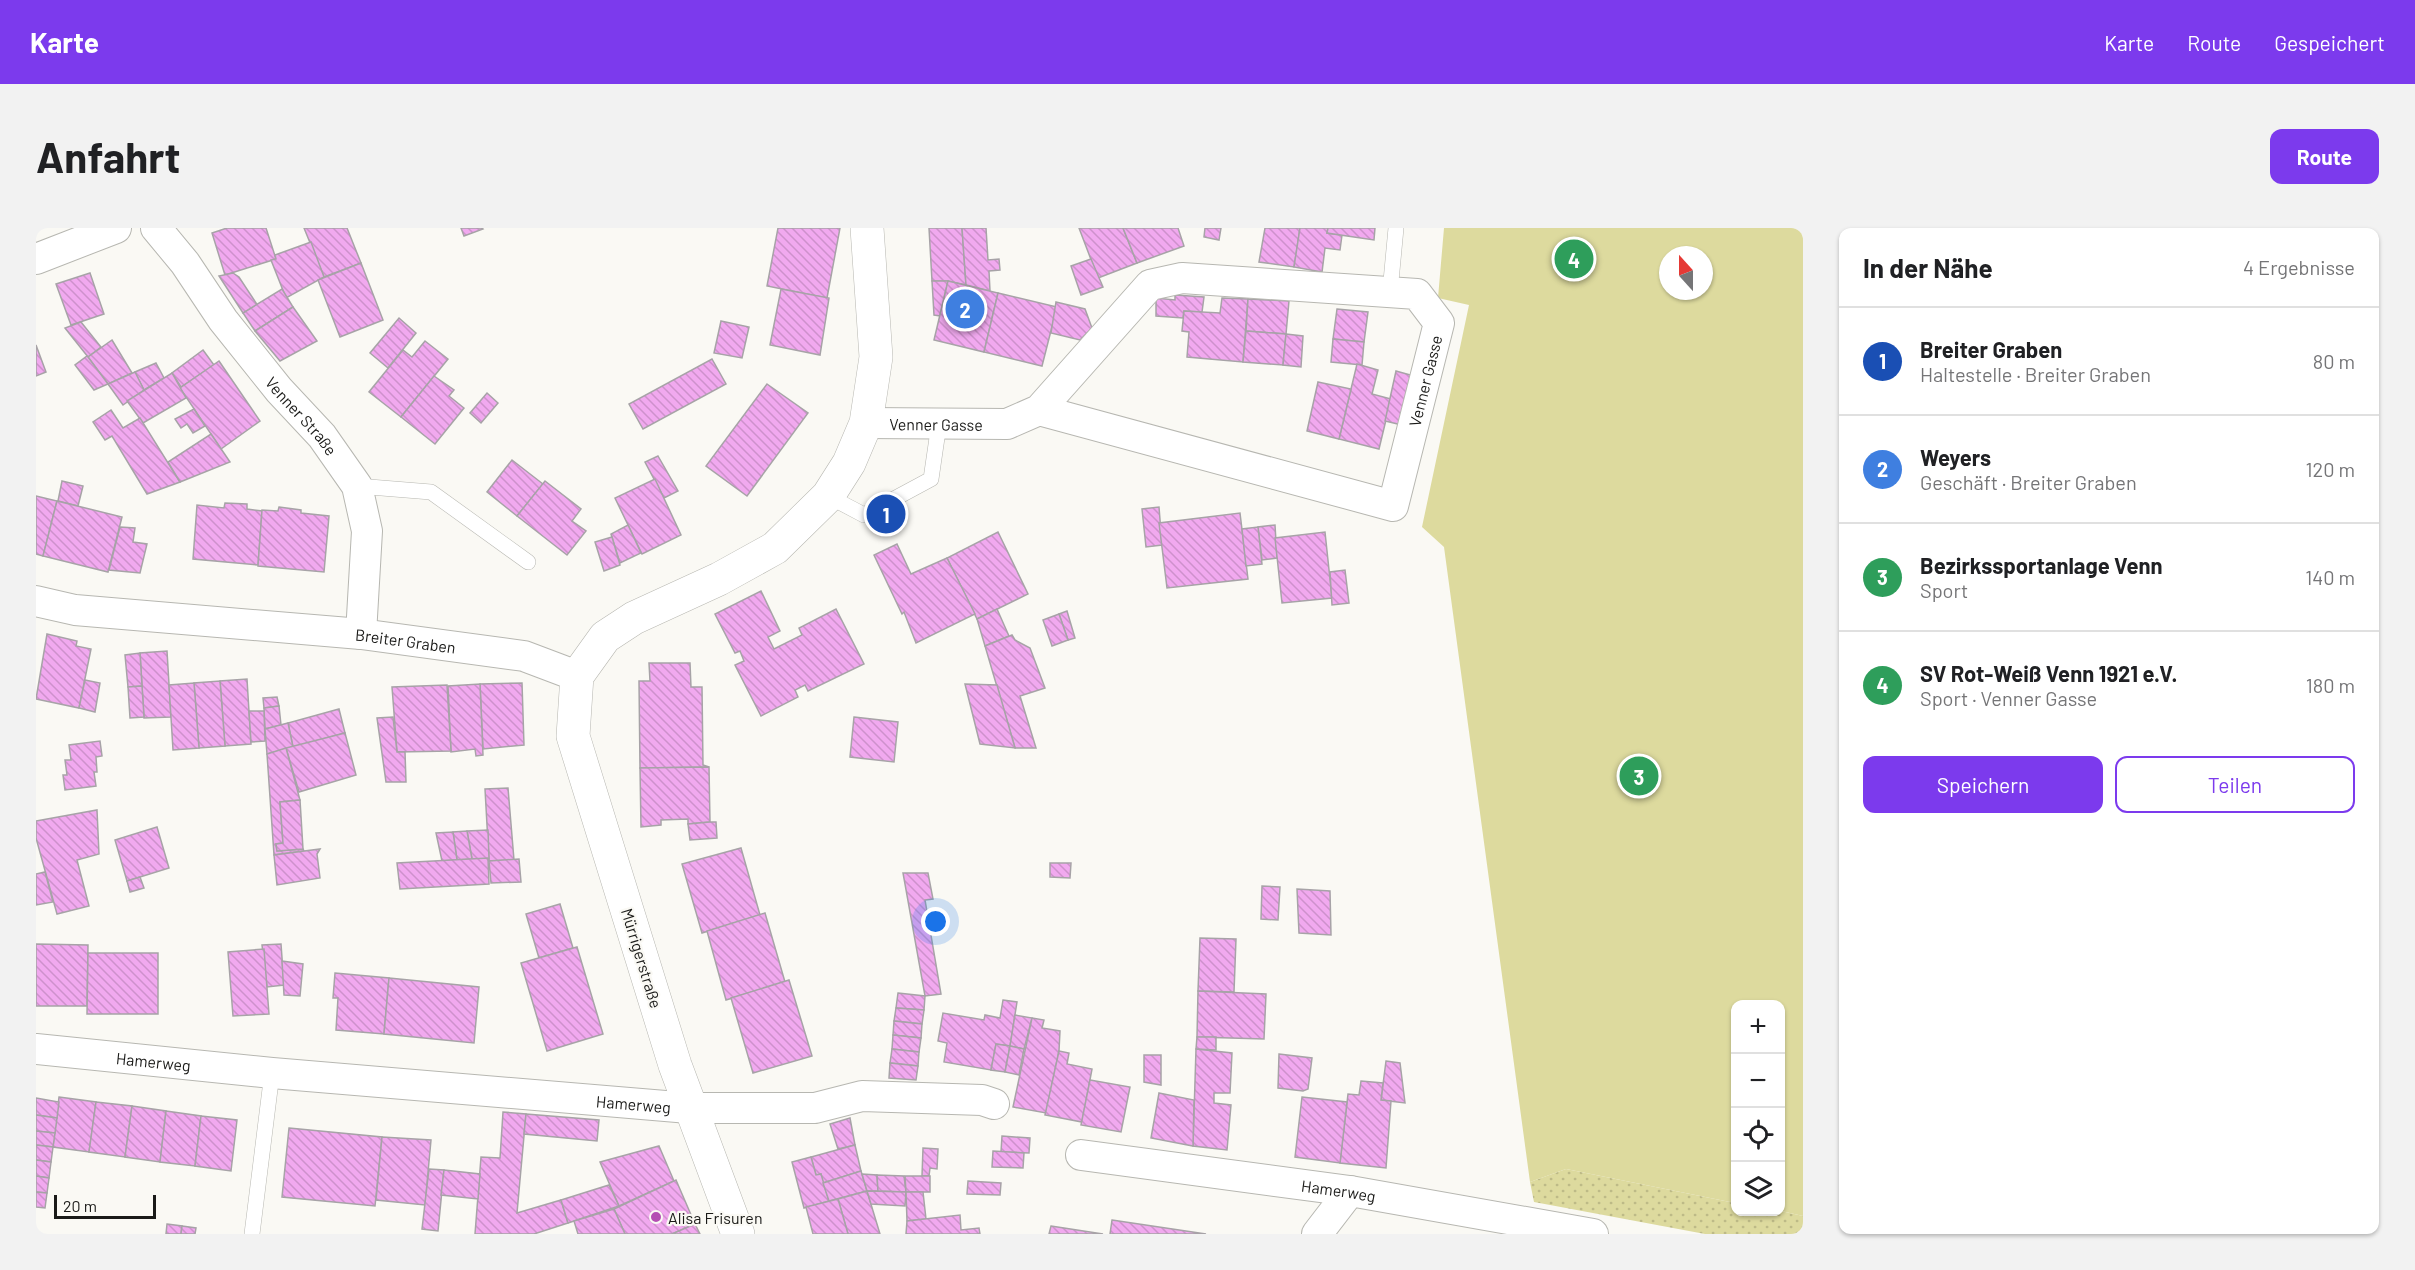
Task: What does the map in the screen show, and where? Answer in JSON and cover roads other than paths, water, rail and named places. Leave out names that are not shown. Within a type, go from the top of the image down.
[{"type":"street","points":[[36,259],[117,228]]},
{"type":"street","name":"Venner Straße","points":[[156,228],[185,263],[223,320],[279,390],[322,436],[357,486],[367,531],[361,634]]},
{"type":"street","points":[[577,676],[605,637],[634,618],[718,579],[775,548],[828,496],[849,463],[866,423],[876,357],[867,228]]},
{"type":"street","name":"Venner Gasse","points":[[866,423],[1007,424],[1039,410],[1150,285],[1182,278],[1417,294],[1439,323],[1393,506],[1039,410]]},
{"type":"street","name":"Breiter Graben","points":[[36,601],[75,610],[361,634],[524,656],[577,676]]},
{"type":"street","name":"Mürrigerstraße","points":[[577,676],[573,736],[689,1108],[738,1234]]},
{"type":"street","name":"Hamerweg","points":[[36,1049],[272,1073],[689,1108],[815,1108],[862,1096],[982,1100],[994,1104]]},
{"type":"street","name":"Hamerweg","points":[[1081,1155],[1350,1191],[1593,1234]]},
{"type":"street","points":[[1317,1234],[1350,1191]]},
{"type":"lane","points":[[1390,292],[1396,228]]},
{"type":"lane","points":[[828,496],[864,515],[931,479],[939,424]]},
{"type":"lane","points":[[357,486],[431,492],[528,562]]},
{"type":"lane","points":[[252,1234],[272,1073]]},
{"type":"place","name":"SV Rot-Weiß Venn 1921 e.V.","points":[[1574,259]]},
{"type":"place","name":"Weyers","points":[[965,309]]},
{"type":"place","name":"Breiter Graben","points":[[886,514]]},
{"type":"place","name":"Bezirkssportanlage Venn","points":[[1639,776]]},
{"type":"place","name":"Alisa Frisuren","points":[[656,1217]]}]
